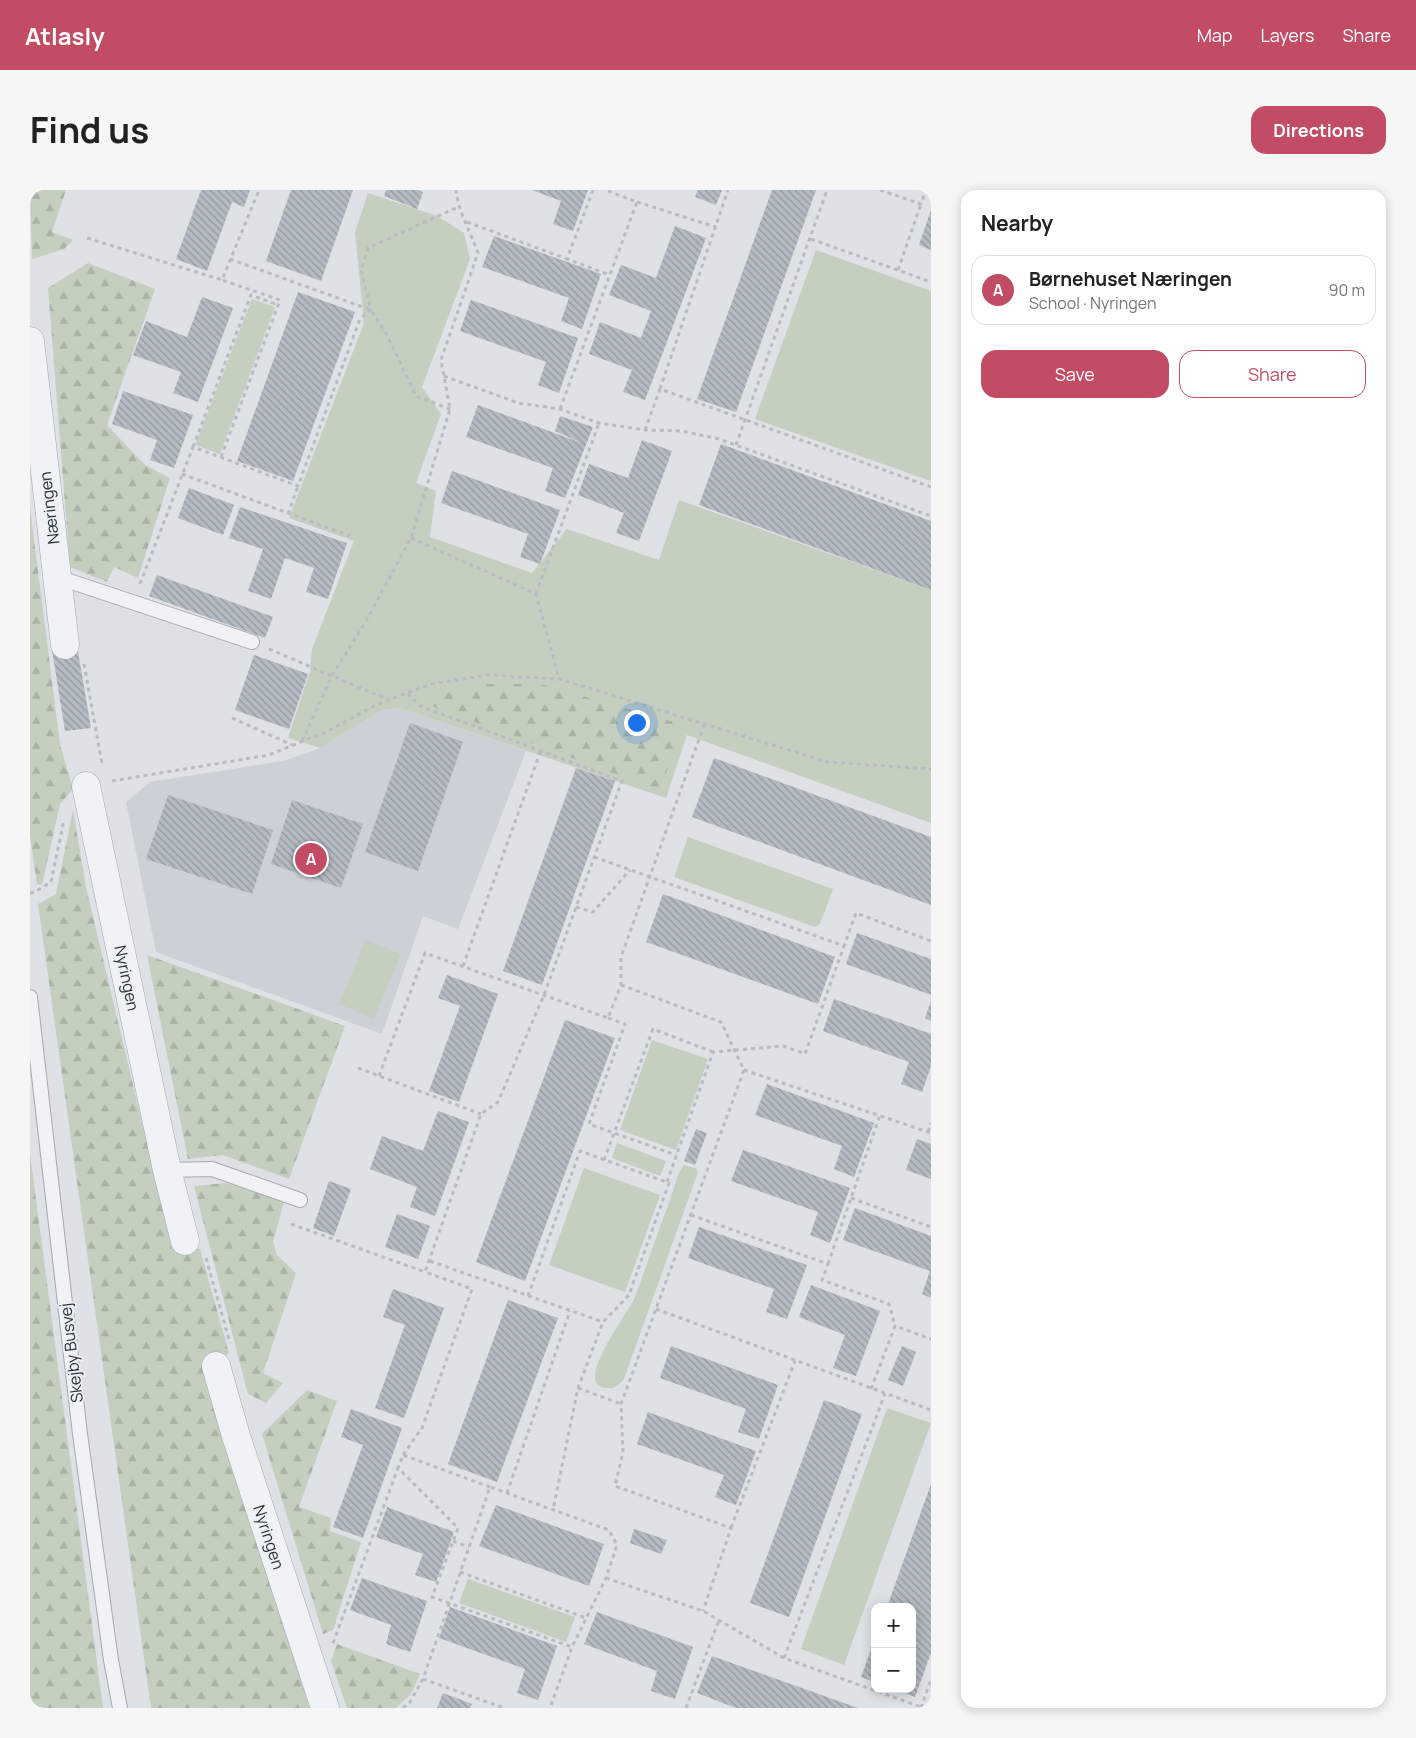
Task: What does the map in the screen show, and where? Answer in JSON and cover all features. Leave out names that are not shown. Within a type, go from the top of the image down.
[{"type":"street","name":"Næringen","points":[[30,341],[65,644]]},
{"type":"street","name":"Nyringen","points":[[96,784],[167,1170],[185,1240]]},
{"type":"street","name":"Nyringen","points":[[216,1366],[236,1436],[325,1708]]},
{"type":"lane","points":[[57,576],[252,642]]},
{"type":"lane","name":"Skejby Busvej","points":[[30,997],[80,1434],[111,1660],[120,1708]]},
{"type":"lane","points":[[167,1170],[212,1169],[300,1200]]},
{"type":"path","points":[[222,280],[259,190]]},
{"type":"path","points":[[302,742],[332,676],[366,621],[411,538],[450,409],[441,360],[478,253],[467,222],[458,207],[456,190]]},
{"type":"path","points":[[568,259],[593,190]]},
{"type":"path","points":[[605,190],[716,227]]},
{"type":"path","points":[[645,430],[728,190]]},
{"type":"path","points":[[736,446],[827,190]]},
{"type":"path","points":[[880,190],[921,204]]},
{"type":"path","points":[[898,270],[926,190]]},
{"type":"path","points":[[560,408],[637,202]]},
{"type":"path","points":[[450,409],[416,396],[388,337],[371,310],[362,270],[368,248],[458,207]]},
{"type":"path","points":[[467,222],[610,275]]},
{"type":"path","points":[[87,238],[280,300],[221,457]]},
{"type":"path","points":[[811,239],[931,282]]},
{"type":"path","points":[[230,259],[371,310]]},
{"type":"path","points":[[133,602],[251,295],[278,305]]},
{"type":"path","points":[[288,514],[360,319],[371,310]]},
{"type":"path","points":[[443,376],[518,403],[560,408],[599,423],[645,430],[682,431],[736,446],[931,516]]},
{"type":"path","points":[[660,390],[931,487]]},
{"type":"path","points":[[559,679],[536,594],[599,423]]},
{"type":"path","points":[[193,447],[298,486]]},
{"type":"path","points":[[182,474],[350,536]]},
{"type":"path","points":[[411,538],[536,594]]},
{"type":"path","points":[[65,644],[80,642],[96,784]]},
{"type":"path","points":[[252,642],[389,700]]},
{"type":"path","points":[[30,893],[51,882],[67,806],[96,784],[268,755],[326,732],[389,700],[407,693],[432,684],[487,675],[559,679],[828,762],[931,769]]},
{"type":"path","points":[[407,693],[420,706],[622,781],[544,995],[498,1102],[481,1114],[425,1272]]},
{"type":"path","points":[[232,718],[292,746]]},
{"type":"path","points":[[608,1018],[621,985],[621,957],[704,725]]},
{"type":"path","points":[[463,966],[541,750]]},
{"type":"path","points":[[594,857],[844,946]]},
{"type":"path","points":[[576,907],[592,912],[630,870]]},
{"type":"path","points":[[604,1160],[653,1030],[713,1052],[783,1046],[805,1054],[856,913],[931,941]]},
{"type":"path","points":[[379,1076],[425,953],[625,1024],[588,1124],[676,1155]]},
{"type":"path","points":[[621,985],[721,1022],[744,1070],[621,1404],[623,1452],[615,1486],[731,1528]]},
{"type":"path","points":[[553,1510],[578,1388],[603,1322],[629,1295],[713,1052]]},
{"type":"path","points":[[358,1068],[481,1114]]},
{"type":"path","points":[[744,1070],[929,1132],[931,1123]]},
{"type":"path","points":[[871,1389],[895,1326],[889,1304],[822,1280],[880,1115]]},
{"type":"path","points":[[528,1296],[580,1152],[667,1182]]},
{"type":"path","points":[[851,1198],[931,1227]]},
{"type":"path","points":[[691,1215],[828,1264]]},
{"type":"path","points":[[291,1224],[472,1289],[422,1428],[403,1455],[328,1657],[310,1663]]},
{"type":"path","points":[[185,1240],[201,1239],[235,1362],[216,1366]]},
{"type":"path","points":[[430,1261],[603,1322]]},
{"type":"path","points":[[656,1310],[931,1410]]},
{"type":"path","points":[[507,1494],[570,1311]]},
{"type":"path","points":[[895,1326],[931,1340]]},
{"type":"path","points":[[703,1611],[731,1528],[795,1361]]},
{"type":"path","points":[[578,1388],[621,1404]]},
{"type":"path","points":[[784,1658],[885,1394]]},
{"type":"path","points":[[403,1455],[609,1530],[617,1545],[606,1578],[572,1647],[550,1708]]},
{"type":"path","points":[[398,1468],[458,1528],[432,1597],[572,1647]]},
{"type":"path","points":[[403,1708],[410,1702],[423,1679],[490,1487]]},
{"type":"path","points":[[453,1541],[469,1547]]},
{"type":"path","points":[[460,1572],[586,1618]]},
{"type":"path","points":[[606,1578],[703,1611],[784,1658],[921,1708],[931,1679]]},
{"type":"path","points":[[686,1708],[719,1620]]},
{"type":"path","points":[[423,1679],[504,1708]]},
{"type":"shaded area","points":[[400,708],[526,751],[458,929],[423,916],[382,1034],[156,952],[126,802],[150,782],[283,761],[320,748],[382,710]]},
{"type":"green space","points":[[30,190],[66,190],[52,232],[73,240],[64,249],[32,259]]},
{"type":"green space","points":[[368,193],[437,216],[464,233],[470,259],[422,387],[441,414],[416,483],[436,491],[430,537],[532,573],[567,529],[659,560],[679,500],[931,590],[931,823],[687,735],[666,798],[400,708],[382,710],[320,748],[288,738],[310,671],[312,649],[354,541],[289,518],[364,323],[355,232]]},
{"type":"green space","points":[[816,250],[931,291],[931,481],[755,419]]},
{"type":"green space","points":[[88,263],[155,289],[107,425],[145,465],[170,478],[138,578],[114,567],[107,582],[70,567],[48,288]]},
{"type":"green space","points":[[252,299],[275,307],[220,454],[195,445]]},
{"type":"green space","points":[[30,508],[60,744],[73,789],[60,804],[42,885],[37,884],[30,836]]},
{"type":"green space","points":[[483,684],[540,684],[681,724],[661,791],[429,705],[429,697]]},
{"type":"green space","points":[[73,810],[86,887],[172,1249],[200,1249],[229,1353],[202,1367],[310,1708],[151,1708],[38,904],[56,894]]},
{"type":"green space","points":[[688,837],[833,889],[820,924],[815,927],[674,877]]},
{"type":"green space","points":[[366,940],[401,954],[374,1019],[339,1004]]},
{"type":"green space","points":[[147,955],[345,1026],[289,1179],[223,1155],[188,1159]]},
{"type":"green space","points":[[652,1040],[708,1059],[676,1150],[620,1130]]},
{"type":"green space","points":[[617,1143],[666,1161],[660,1176],[612,1158]]},
{"type":"green space","points":[[30,1154],[103,1708],[30,1708]]},
{"type":"green space","points":[[684,1165],[697,1169],[698,1172],[624,1379],[613,1388],[598,1385],[595,1376],[598,1363],[635,1297]]},
{"type":"green space","points":[[584,1168],[660,1195],[625,1292],[549,1265]]},
{"type":"green space","points":[[226,1183],[284,1202],[273,1242],[277,1255],[296,1273],[263,1373],[283,1383],[266,1403],[248,1394],[194,1186]]},
{"type":"green space","points":[[307,1390],[337,1401],[299,1507],[331,1518],[330,1531],[361,1542],[333,1630],[323,1634],[262,1434]]},
{"type":"green space","points":[[887,1408],[931,1423],[844,1665],[801,1649]]},
{"type":"green space","points":[[468,1579],[575,1617],[566,1642],[459,1603]]},
{"type":"green space","points":[[337,1644],[420,1674],[411,1694],[396,1708],[347,1708],[331,1661]]},
{"type":"building","points":[[201,190],[250,190],[244,207],[232,202],[207,271],[176,259]]},
{"type":"building","points":[[291,190],[353,190],[321,281],[266,261]]},
{"type":"building","points":[[386,190],[418,190],[423,192],[417,209],[384,196]]},
{"type":"building","points":[[532,190],[588,190],[573,231],[553,224],[561,201]]},
{"type":"building","points":[[698,190],[722,190],[716,205],[695,197]]},
{"type":"building","points":[[772,190],[816,190],[736,412],[697,399]]},
{"type":"building","points":[[931,210],[931,250],[919,245]]},
{"type":"building","points":[[675,226],[706,238],[645,400],[623,392],[632,370],[589,354],[600,322],[641,338],[651,311],[609,295],[621,265],[656,278]]},
{"type":"building","points":[[494,236],[601,274],[582,329],[561,321],[569,298],[482,267]]},
{"type":"building","points":[[298,292],[355,312],[293,481],[237,461]]},
{"type":"building","points":[[202,297],[233,308],[198,402],[173,393],[181,372],[133,355],[146,321],[187,337]]},
{"type":"building","points":[[471,300],[578,338],[559,393],[538,385],[546,362],[460,331]]},
{"type":"building","points":[[123,391],[193,415],[174,468],[150,460],[157,440],[112,424]]},
{"type":"building","points":[[478,405],[582,443],[555,431],[560,416],[593,427],[565,498],[545,491],[553,468],[466,437]]},
{"type":"building","points":[[642,440],[672,451],[639,541],[616,533],[624,513],[578,495],[589,464],[628,478]]},
{"type":"building","points":[[721,444],[931,521],[931,590],[699,505]]},
{"type":"building","points":[[452,471],[560,510],[540,564],[520,557],[528,534],[441,503]]},
{"type":"building","points":[[189,488],[234,505],[223,535],[178,518]]},
{"type":"building","points":[[240,507],[347,543],[328,599],[306,592],[314,568],[285,558],[271,599],[248,591],[263,549],[229,538]]},
{"type":"building","points":[[157,575],[273,617],[265,638],[149,596]]},
{"type":"building","points":[[77,646],[91,728],[65,731],[52,650]]},
{"type":"building","points":[[254,655],[308,674],[289,729],[235,710]]},
{"type":"building","points":[[410,723],[463,742],[418,871],[365,852]]},
{"type":"building","points":[[714,758],[931,837],[931,905],[692,817]]},
{"type":"building","points":[[576,768],[615,781],[542,985],[503,971]]},
{"type":"building","points":[[168,795],[273,830],[252,894],[146,859]]},
{"type":"building","points":[[292,800],[363,824],[341,888],[271,864]]},
{"type":"building","points":[[663,894],[835,957],[818,1004],[646,942]]},
{"type":"building","points":[[857,933],[931,959],[931,995],[846,964]]},
{"type":"building","points":[[447,975],[498,994],[459,1102],[429,1091],[460,1006],[438,998]]},
{"type":"building","points":[[834,999],[931,1034],[931,1066],[922,1092],[901,1084],[909,1062],[823,1031]]},
{"type":"building","points":[[931,1001],[931,1021],[925,1018]]},
{"type":"building","points":[[565,1020],[615,1038],[525,1281],[476,1262]]},
{"type":"building","points":[[767,1084],[874,1123],[854,1177],[834,1169],[842,1146],[755,1115]]},
{"type":"building","points":[[438,1111],[469,1122],[435,1216],[410,1207],[417,1187],[370,1169],[382,1136],[423,1151]]},
{"type":"building","points":[[696,1129],[707,1133],[695,1165],[684,1161]]},
{"type":"building","points":[[917,1139],[931,1144],[931,1179],[906,1170]]},
{"type":"building","points":[[743,1150],[850,1188],[830,1243],[810,1235],[818,1212],[731,1181]]},
{"type":"building","points":[[329,1181],[351,1189],[334,1236],[313,1228]]},
{"type":"building","points":[[855,1208],[931,1236],[931,1298],[922,1294],[930,1271],[843,1240]]},
{"type":"building","points":[[397,1214],[430,1226],[418,1259],[385,1247]]},
{"type":"building","points":[[699,1227],[807,1265],[787,1319],[766,1312],[774,1289],[688,1258]]},
{"type":"building","points":[[811,1285],[880,1311],[856,1376],[833,1368],[845,1335],[799,1317]]},
{"type":"building","points":[[393,1289],[444,1308],[404,1418],[375,1408],[405,1325],[383,1317]]},
{"type":"building","points":[[508,1300],[558,1318],[497,1482],[448,1464]]},
{"type":"building","points":[[671,1346],[778,1385],[759,1439],[738,1432],[746,1409],[660,1378]]},
{"type":"building","points":[[902,1346],[916,1352],[903,1386],[888,1380]]},
{"type":"building","points":[[824,1400],[862,1414],[789,1617],[750,1603]]},
{"type":"building","points":[[351,1409],[402,1428],[363,1538],[333,1527],[363,1445],[341,1437]]},
{"type":"building","points":[[648,1412],[756,1451],[736,1505],[715,1497],[724,1475],[637,1444]]},
{"type":"building","points":[[931,1484],[931,1653],[915,1697],[905,1693],[916,1693],[916,1603],[888,1603]]},
{"type":"building","points":[[496,1505],[604,1544],[589,1586],[479,1546]]},
{"type":"building","points":[[387,1507],[454,1532],[436,1582],[415,1575],[423,1554],[376,1537]]},
{"type":"building","points":[[634,1529],[667,1540],[661,1554],[630,1543]]},
{"type":"building","points":[[362,1578],[427,1601],[410,1652],[386,1644],[391,1625],[350,1610]]},
{"type":"building","points":[[450,1607],[557,1646],[538,1700],[517,1693],[525,1669],[439,1638]]},
{"type":"building","points":[[597,1612],[693,1647],[675,1699],[651,1691],[657,1671],[584,1644]]},
{"type":"building","points":[[871,1649],[871,1681],[861,1677]]},
{"type":"building","points":[[712,1656],[858,1708],[736,1708],[697,1693]]},
{"type":"building","points":[[443,1693],[472,1704],[470,1708],[437,1708]]},
{"type":"place","name":"Børnehuset Næringen","points":[[311,859]]}]
